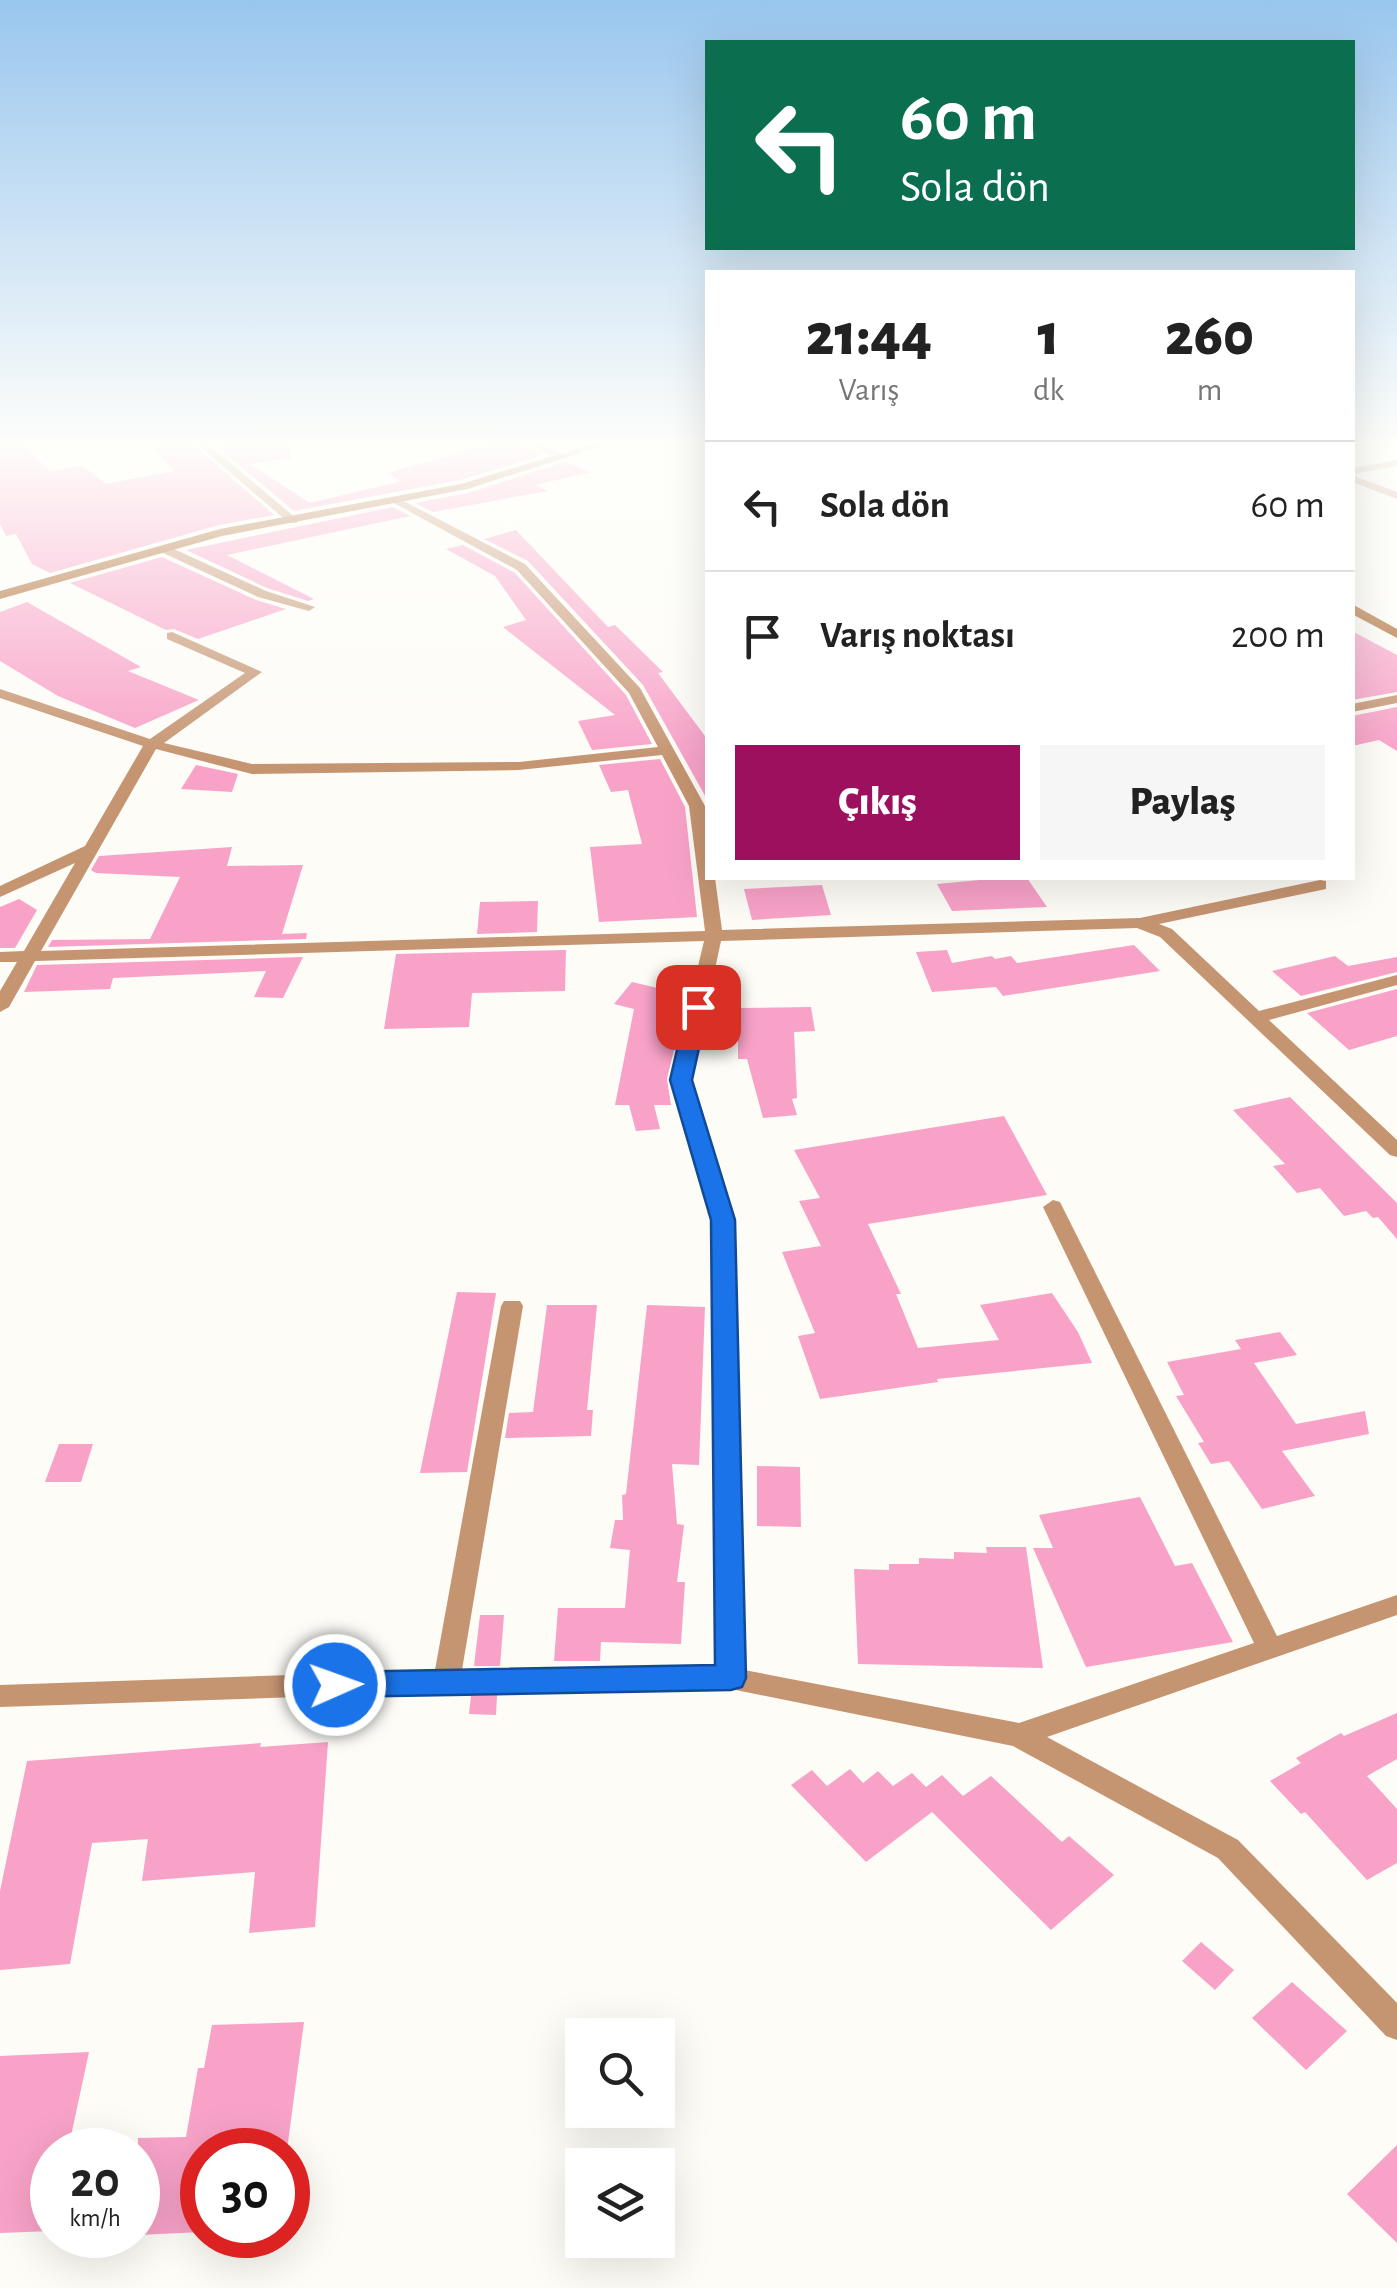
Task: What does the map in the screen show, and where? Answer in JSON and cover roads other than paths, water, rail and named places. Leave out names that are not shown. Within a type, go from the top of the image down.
[{"type":"street","points":[[0,594],[158,551]]},
{"type":"street","points":[[169,551],[262,594],[309,607]]},
{"type":"street","points":[[491,551],[521,567],[636,691],[702,806],[705,838]]},
{"type":"street","points":[[1355,594],[1397,618]]},
{"type":"street","points":[[1355,610],[1397,634]]},
{"type":"street","points":[[0,1007],[152,744],[255,672],[172,636]]},
{"type":"street","points":[[0,694],[152,744],[252,769],[520,766],[668,750]]},
{"type":"street","points":[[1355,707],[1397,699]]},
{"type":"street","points":[[0,892],[90,850]]},
{"type":"street","points":[[709,880],[714,934],[681,1080],[723,1220],[731,1678]]},
{"type":"street","points":[[0,958],[1139,923],[1320,885]]},
{"type":"street","points":[[1139,923],[1166,933],[1397,1151]]},
{"type":"street","points":[[0,980],[30,956]]},
{"type":"street","points":[[1255,1018],[1397,980]]},
{"type":"street","points":[[1052,1207],[1270,1649]]},
{"type":"street","points":[[447,1681],[512,1306]]},
{"type":"street","points":[[1019,1736],[1397,1605]]},
{"type":"street","points":[[0,1696],[447,1681],[731,1678],[1019,1736],[1228,1849],[1397,2025]]}]
